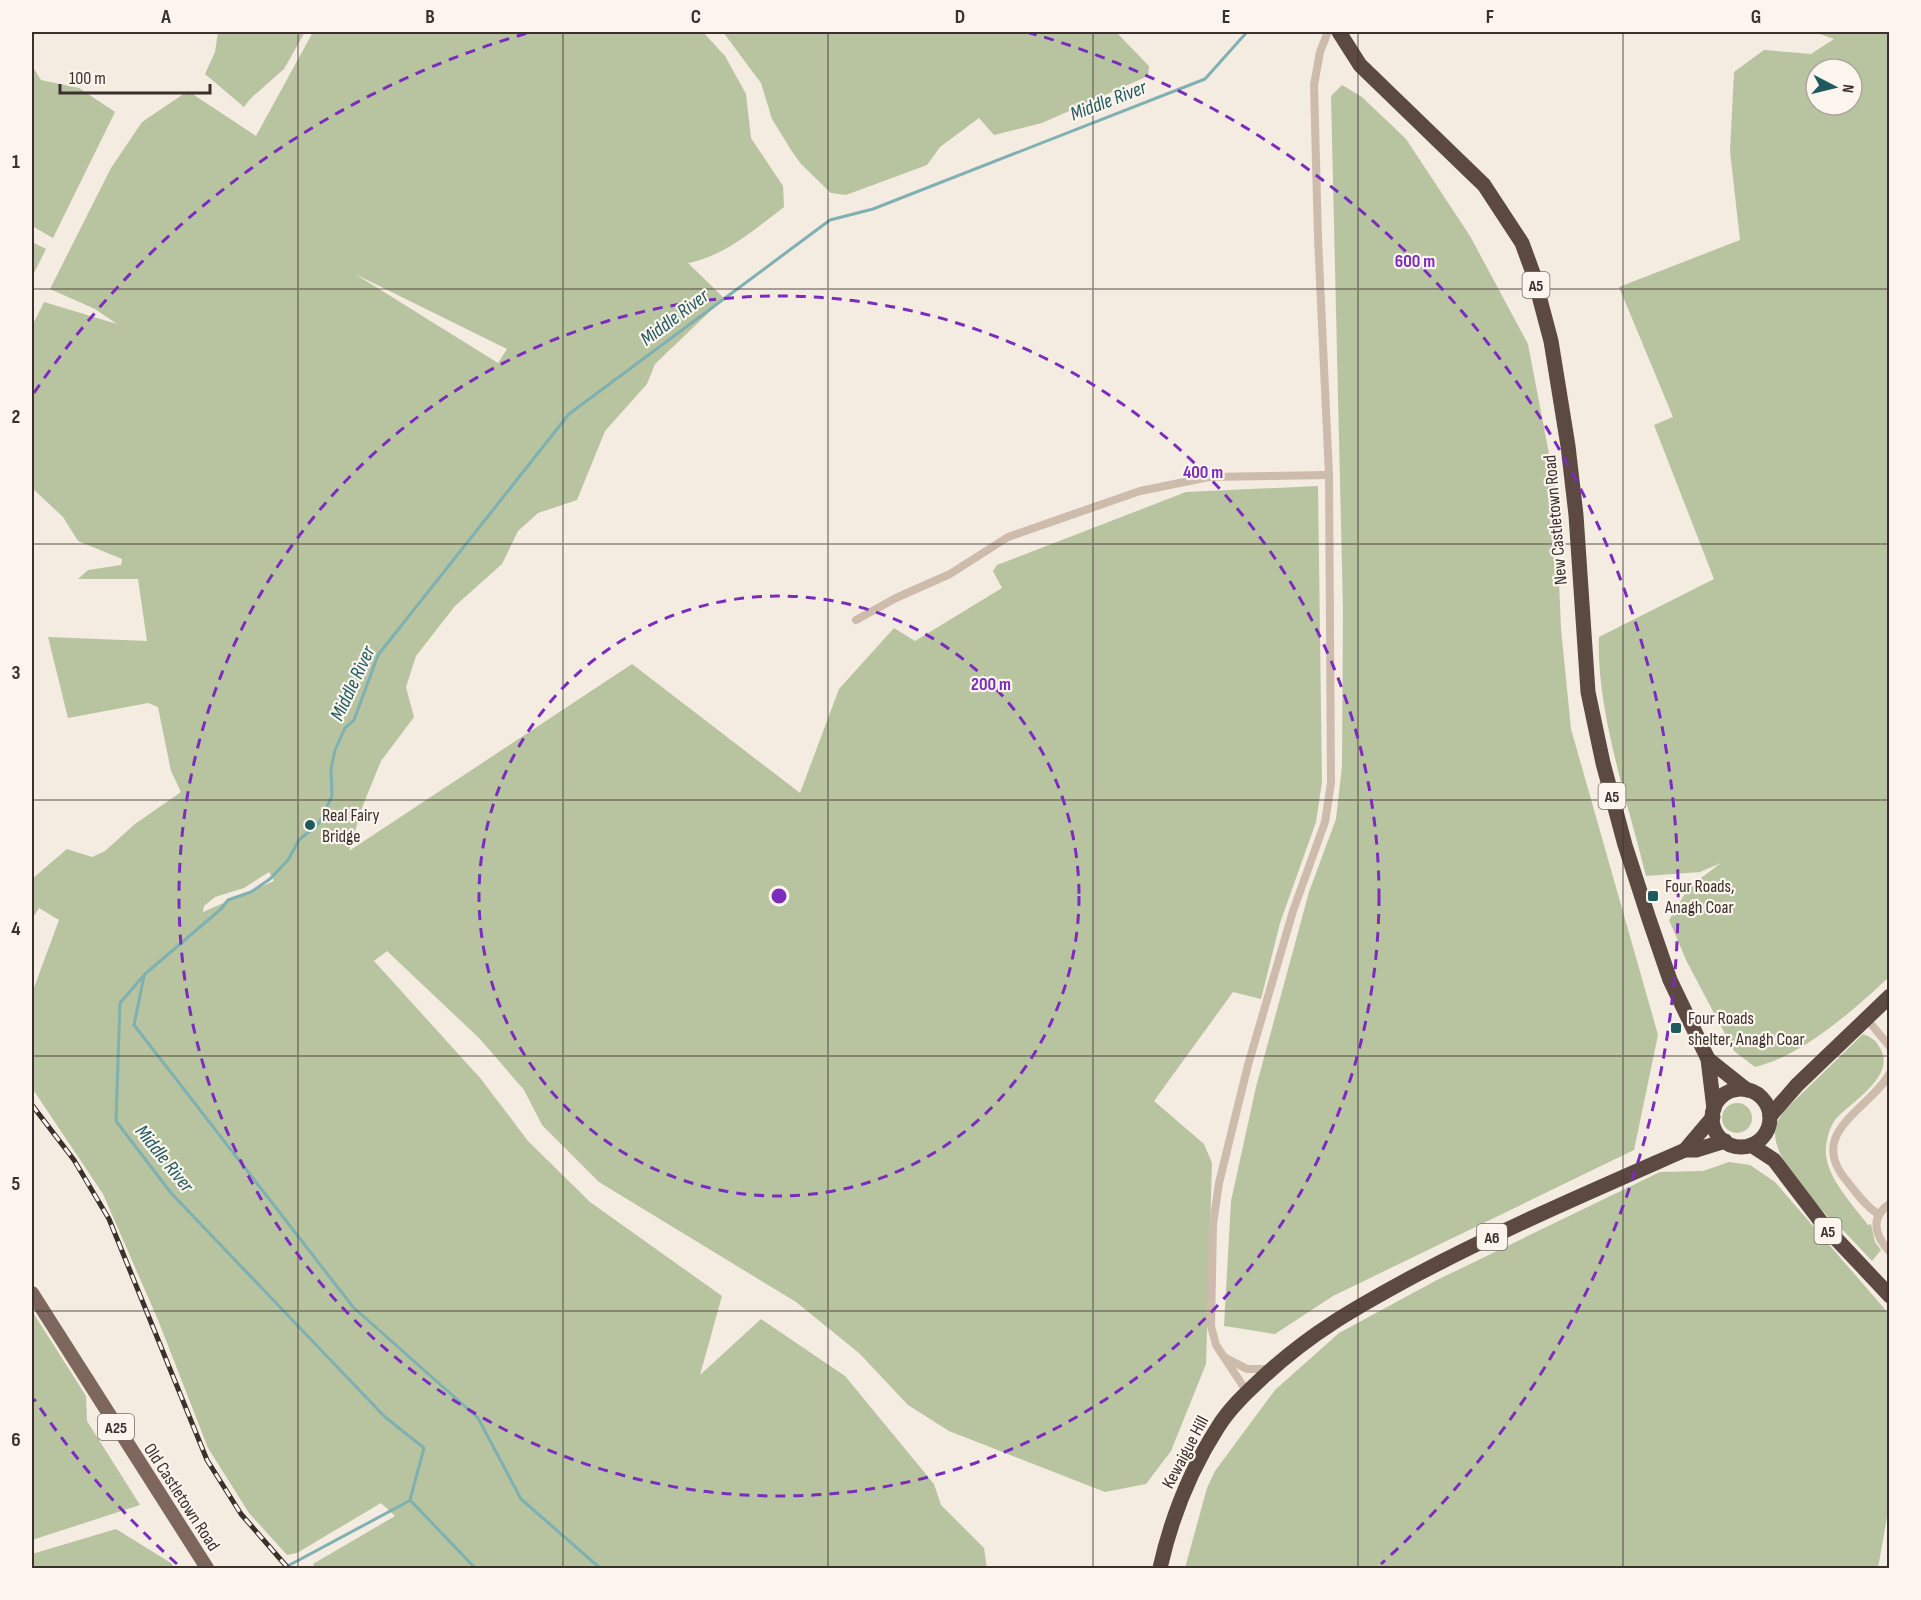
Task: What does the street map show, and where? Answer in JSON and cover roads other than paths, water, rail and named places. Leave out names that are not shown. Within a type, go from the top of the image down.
[{"type":"highway","name":"New Castletown Road","points":[[1333,33],[1360,65],[1484,185],[1522,243],[1551,341],[1568,446],[1576,515],[1588,693],[1603,763],[1625,845],[1663,960],[1708,1059]]},
{"type":"highway","points":[[1797,1084],[1753,1092],[1740,1089],[1725,1095],[1713,1113],[1715,1130],[1725,1142],[1737,1146],[1750,1145],[1760,1139],[1797,1084],[1890,996]]},
{"type":"highway","name":"A5","points":[[1708,1059],[1753,1092]]},
{"type":"highway","name":"A5","points":[[1708,1059],[1713,1113]]},
{"type":"highway","points":[[1753,1092],[1766,1102],[1769,1123]]},
{"type":"highway","name":"A6","points":[[1685,1150],[1713,1113]]},
{"type":"highway","name":"A5","points":[[1769,1123],[1774,1160]]},
{"type":"highway","name":"A6","points":[[1272,1369],[1306,1339],[1342,1315],[1524,1220],[1685,1150],[1696,1150],[1725,1142]]},
{"type":"highway","name":"A5","points":[[1750,1145],[1774,1160],[1825,1227],[1890,1296]]},
{"type":"highway","name":"Kewaigue Hill","points":[[1160,1569],[1166,1542],[1194,1470],[1219,1425],[1247,1392],[1272,1369]]},
{"type":"main road","name":"Old Castletown Road","points":[[32,1293],[205,1565]]},
{"type":"street","points":[[1247,1392],[1221,1356],[1211,1326],[1212,1224],[1219,1183],[1248,1065],[1286,933],[1325,822],[1331,783],[1329,475],[1318,238],[1314,85],[1320,52],[1333,33]]},
{"type":"street","points":[[856,620],[896,598],[950,574],[1008,537],[1140,491],[1209,477],[1329,475]]},
{"type":"street","points":[[1866,1018],[1890,1047]]},
{"type":"street","points":[[1878,1214],[1865,1203],[1841,1174],[1833,1153],[1836,1133],[1843,1123],[1887,1087],[1890,1073]]},
{"type":"street","points":[[1890,1204],[1878,1214],[1876,1229],[1882,1243],[1890,1252]]},
{"type":"street","points":[[1221,1356],[1247,1369],[1272,1369]]},
{"type":"waterway","name":"Middle River","points":[[410,1500],[424,1448],[385,1417],[171,1193],[116,1121],[120,1003],[145,974],[221,909],[228,900],[251,892],[270,879],[288,860],[299,840],[319,823],[332,796],[331,769],[335,750],[345,728],[354,720],[378,655],[569,414],[830,220],[873,209],[1205,79],[1247,32]]},
{"type":"waterway","points":[[144,976],[134,1025],[353,1307],[478,1418],[521,1499],[600,1568]]},
{"type":"waterway","name":"Middle River","points":[[410,1500],[475,1568]]},
{"type":"waterway","points":[[284,1568],[409,1501]]},
{"type":"railway","points":[[32,1105],[74,1160],[109,1219],[207,1460],[241,1514],[288,1568]]},
{"type":"place","name":"Real Fairy Bridge","points":[[310,825]]},
{"type":"place","name":"Four Roads, Anagh Coar","points":[[1653,896]]},
{"type":"place","name":"Four Roads shelter, Anagh Coar","points":[[1676,1028]]}]
